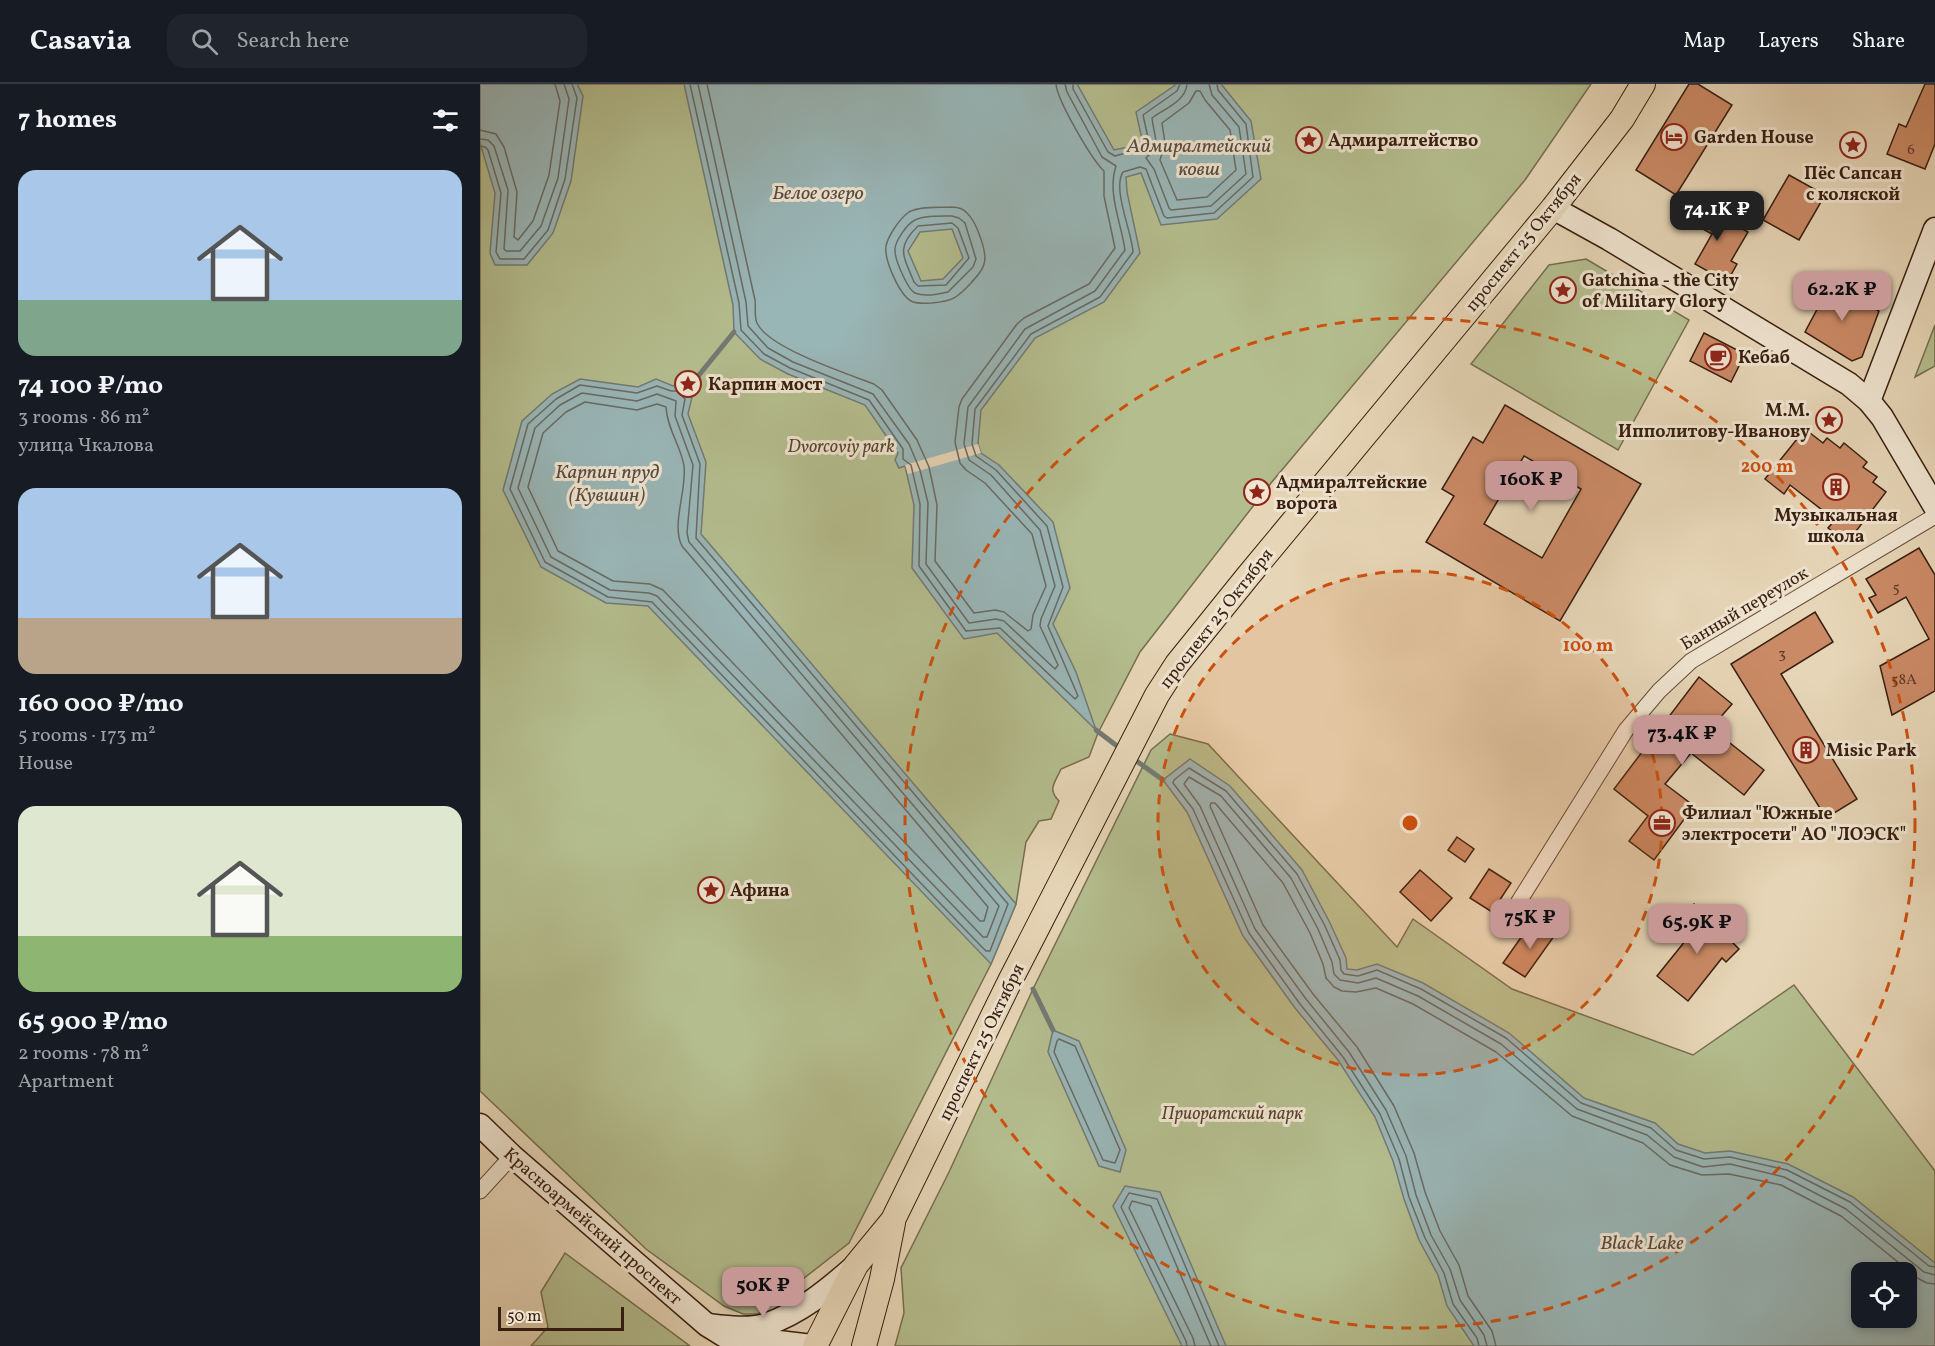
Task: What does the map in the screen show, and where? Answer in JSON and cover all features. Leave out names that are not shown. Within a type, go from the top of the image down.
[{"type":"main road","name":"проспект 25 Октября","points":[[893,1220],[1010,981],[1156,694],[1177,664],[1248,576],[1553,208],[1627,112],[1643,84]]},
{"type":"main road","points":[[1553,208],[1609,239],[1849,384],[1869,401],[1882,417],[1935,507]]},
{"type":"main road","points":[[1869,401],[1935,229]]},
{"type":"main road","name":"Красноармейский проспект","points":[[480,1125],[512,1156],[707,1325],[741,1346]]},
{"type":"main road","points":[[707,1325],[728,1327],[763,1325],[796,1310],[823,1294],[856,1265],[893,1220]]},
{"type":"main road","points":[[864,1346],[882,1279],[893,1220]]},
{"type":"main road","points":[[813,1346],[856,1265]]},
{"type":"main road","points":[[707,1325],[730,1346]]},
{"type":"main road","name":"Красноармейский проспект","points":[[707,1325],[770,1341],[813,1346]]},
{"type":"street","name":"Банный переулок","points":[[1508,919],[1626,730],[1659,691],[1691,661],[1935,516]]},
{"type":"street","points":[[480,1191],[512,1156]]},
{"type":"green space","name":"Dvorcoviy park","points":[[480,84],[1591,84],[1525,180],[1271,483],[1140,652],[1098,733],[1089,757],[1061,769],[1053,789],[1059,801],[1051,819],[1039,821],[1026,842],[1016,904],[991,964],[849,1243],[758,1314],[743,1314],[724,1306],[646,1249],[480,1091]]},
{"type":"green space","points":[[1586,259],[1689,320],[1618,450],[1471,364],[1549,265]]},
{"type":"green space","points":[[1935,325],[1935,366],[1915,377]]},
{"type":"green space","name":"Приоратский парк","points":[[1170,734],[1208,744],[1397,947],[1413,919],[1512,989],[1693,1055],[1794,985],[1935,1171],[1935,1346],[895,1346],[904,1313],[901,1268],[949,1172],[1033,989],[1151,750]]},
{"type":"green space","points":[[565,1253],[690,1346],[531,1346],[548,1327],[541,1292]]},
{"type":"water","points":[[480,84],[577,84],[583,96],[571,181],[553,233],[527,265],[495,265],[490,253],[495,193],[480,143]]},
{"type":"water","name":"Белое озеро","points":[[684,84],[1077,84],[1114,150],[1143,144],[1136,112],[1177,84],[1221,84],[1251,121],[1261,179],[1217,219],[1161,225],[1141,173],[1126,177],[1140,253],[1104,302],[1035,338],[981,410],[978,444],[981,453],[999,465],[1053,522],[1070,588],[1053,624],[1076,672],[1096,730],[997,633],[964,639],[912,568],[914,505],[905,466],[899,468],[895,460],[898,453],[865,405],[788,374],[760,359],[734,332],[733,305]],"holes":[[[952,229],[963,258],[943,279],[921,281],[908,251],[920,232]]]},
{"type":"water","name":"Карпин пруд (Кувшин)","points":[[580,379],[638,387],[656,379],[673,386],[678,383],[692,397],[688,414],[706,462],[701,534],[1016,904],[991,964],[648,606],[606,603],[541,567],[503,490],[522,421],[552,394]]},
{"type":"water","name":"Black Lake","points":[[1190,759],[1230,786],[1302,870],[1346,958],[1347,969],[1357,970],[1377,964],[1423,983],[1509,1033],[1584,1098],[1655,1123],[1678,1144],[1705,1153],[1730,1151],[1788,1164],[1853,1197],[1935,1263],[1935,1346],[1474,1346],[1447,1306],[1438,1275],[1419,1240],[1393,1161],[1375,1117],[1338,1060],[1295,1008],[1243,936],[1187,812],[1163,780]]},
{"type":"water","points":[[1053,1030],[1079,1041],[1126,1150],[1120,1172],[1099,1166],[1048,1052]]},
{"type":"water","points":[[1125,1186],[1160,1192],[1226,1346],[1182,1346],[1113,1206]]},
{"type":"pier","points":[[978,444],[981,453],[908,474],[905,465]]},
{"type":"building","points":[[1689,84],[1698,84],[1732,105],[1676,195],[1636,170]]},
{"type":"building","points":[[1925,84],[1935,84],[1935,144],[1925,169],[1887,154],[1899,124],[1906,127]]},
{"type":"building","points":[[1789,175],[1825,195],[1799,240],[1763,220]]},
{"type":"building","points":[[1695,202],[1748,232],[1731,261],[1737,264],[1727,282],[1695,264],[1712,234],[1685,219]]},
{"type":"building","points":[[1824,281],[1879,311],[1862,357],[1852,361],[1805,332],[1822,300],[1816,297]]},
{"type":"building","name":"Кебаб","points":[[1704,333],[1745,354],[1731,382],[1690,361]]},
{"type":"building","points":[[1505,405],[1641,484],[1560,621],[1426,542],[1454,496],[1442,489],[1473,437],[1483,443]],"holes":[[[1524,456],[1581,489],[1542,558],[1484,524]]]},
{"type":"building","name":"Музыкальная школа","points":[[1805,429],[1823,443],[1827,438],[1840,448],[1844,443],[1867,462],[1863,467],[1877,477],[1873,482],[1886,492],[1847,543],[1828,528],[1835,520],[1790,485],[1784,494],[1765,479]]},
{"type":"building","points":[[1919,548],[1935,575],[1935,691],[1892,715],[1880,666],[1929,639],[1906,597],[1878,613],[1869,598],[1876,595],[1866,579]]},
{"type":"building","points":[[1815,612],[1833,642],[1781,674],[1857,799],[1826,818],[1731,664]]},
{"type":"building","points":[[1699,677],[1732,704],[1711,728],[1764,770],[1744,795],[1691,753],[1665,784],[1694,806],[1654,860],[1629,841],[1648,816],[1614,789]]},
{"type":"building","points":[[1457,837],[1474,849],[1465,862],[1448,850]]},
{"type":"building","points":[[1489,869],[1511,883],[1492,912],[1470,898]]},
{"type":"building","points":[[1420,870],[1452,898],[1431,921],[1400,892]]},
{"type":"building","points":[[1694,904],[1739,949],[1726,962],[1722,958],[1688,1001],[1657,976],[1694,930],[1681,917]]},
{"type":"building","points":[[1542,921],[1557,932],[1525,977],[1503,963],[1522,936],[1528,940]]},
{"type":"waterway","points":[[686,391],[734,332]]},
{"type":"waterway","points":[[1096,730],[1121,749]]},
{"type":"waterway","points":[[1131,757],[1163,780]]},
{"type":"waterway","points":[[1033,989],[1053,1030]]},
{"type":"place","name":"Garden House","points":[[1674,137]]},
{"type":"place","name":"Адмиралтейство","points":[[1309,140]]},
{"type":"place","name":"Пёс Сапсан с коляской","points":[[1853,145]]},
{"type":"place","name":"Gatchina - the City of Military Glory","points":[[1563,290]]},
{"type":"place","name":"Кебаб","points":[[1718,357]]},
{"type":"place","name":"Карпин мост","points":[[688,384]]},
{"type":"place","name":"М.М. Ипполитову-Иванову","points":[[1829,420]]},
{"type":"place","name":"Музыкальная школа","points":[[1836,487]]},
{"type":"place","name":"Адмиралтейские ворота","points":[[1257,492]]},
{"type":"place","name":"Misic Park","points":[[1806,750]]},
{"type":"place","name":"Филиал \"Южные электросети\" АО \"ЛОЭСК\"","points":[[1662,823]]},
{"type":"place","name":"Афина","points":[[711,890]]},
{"type":"water label","name":"Адмиралтейский ковш","points":[[1199,156]]}]
